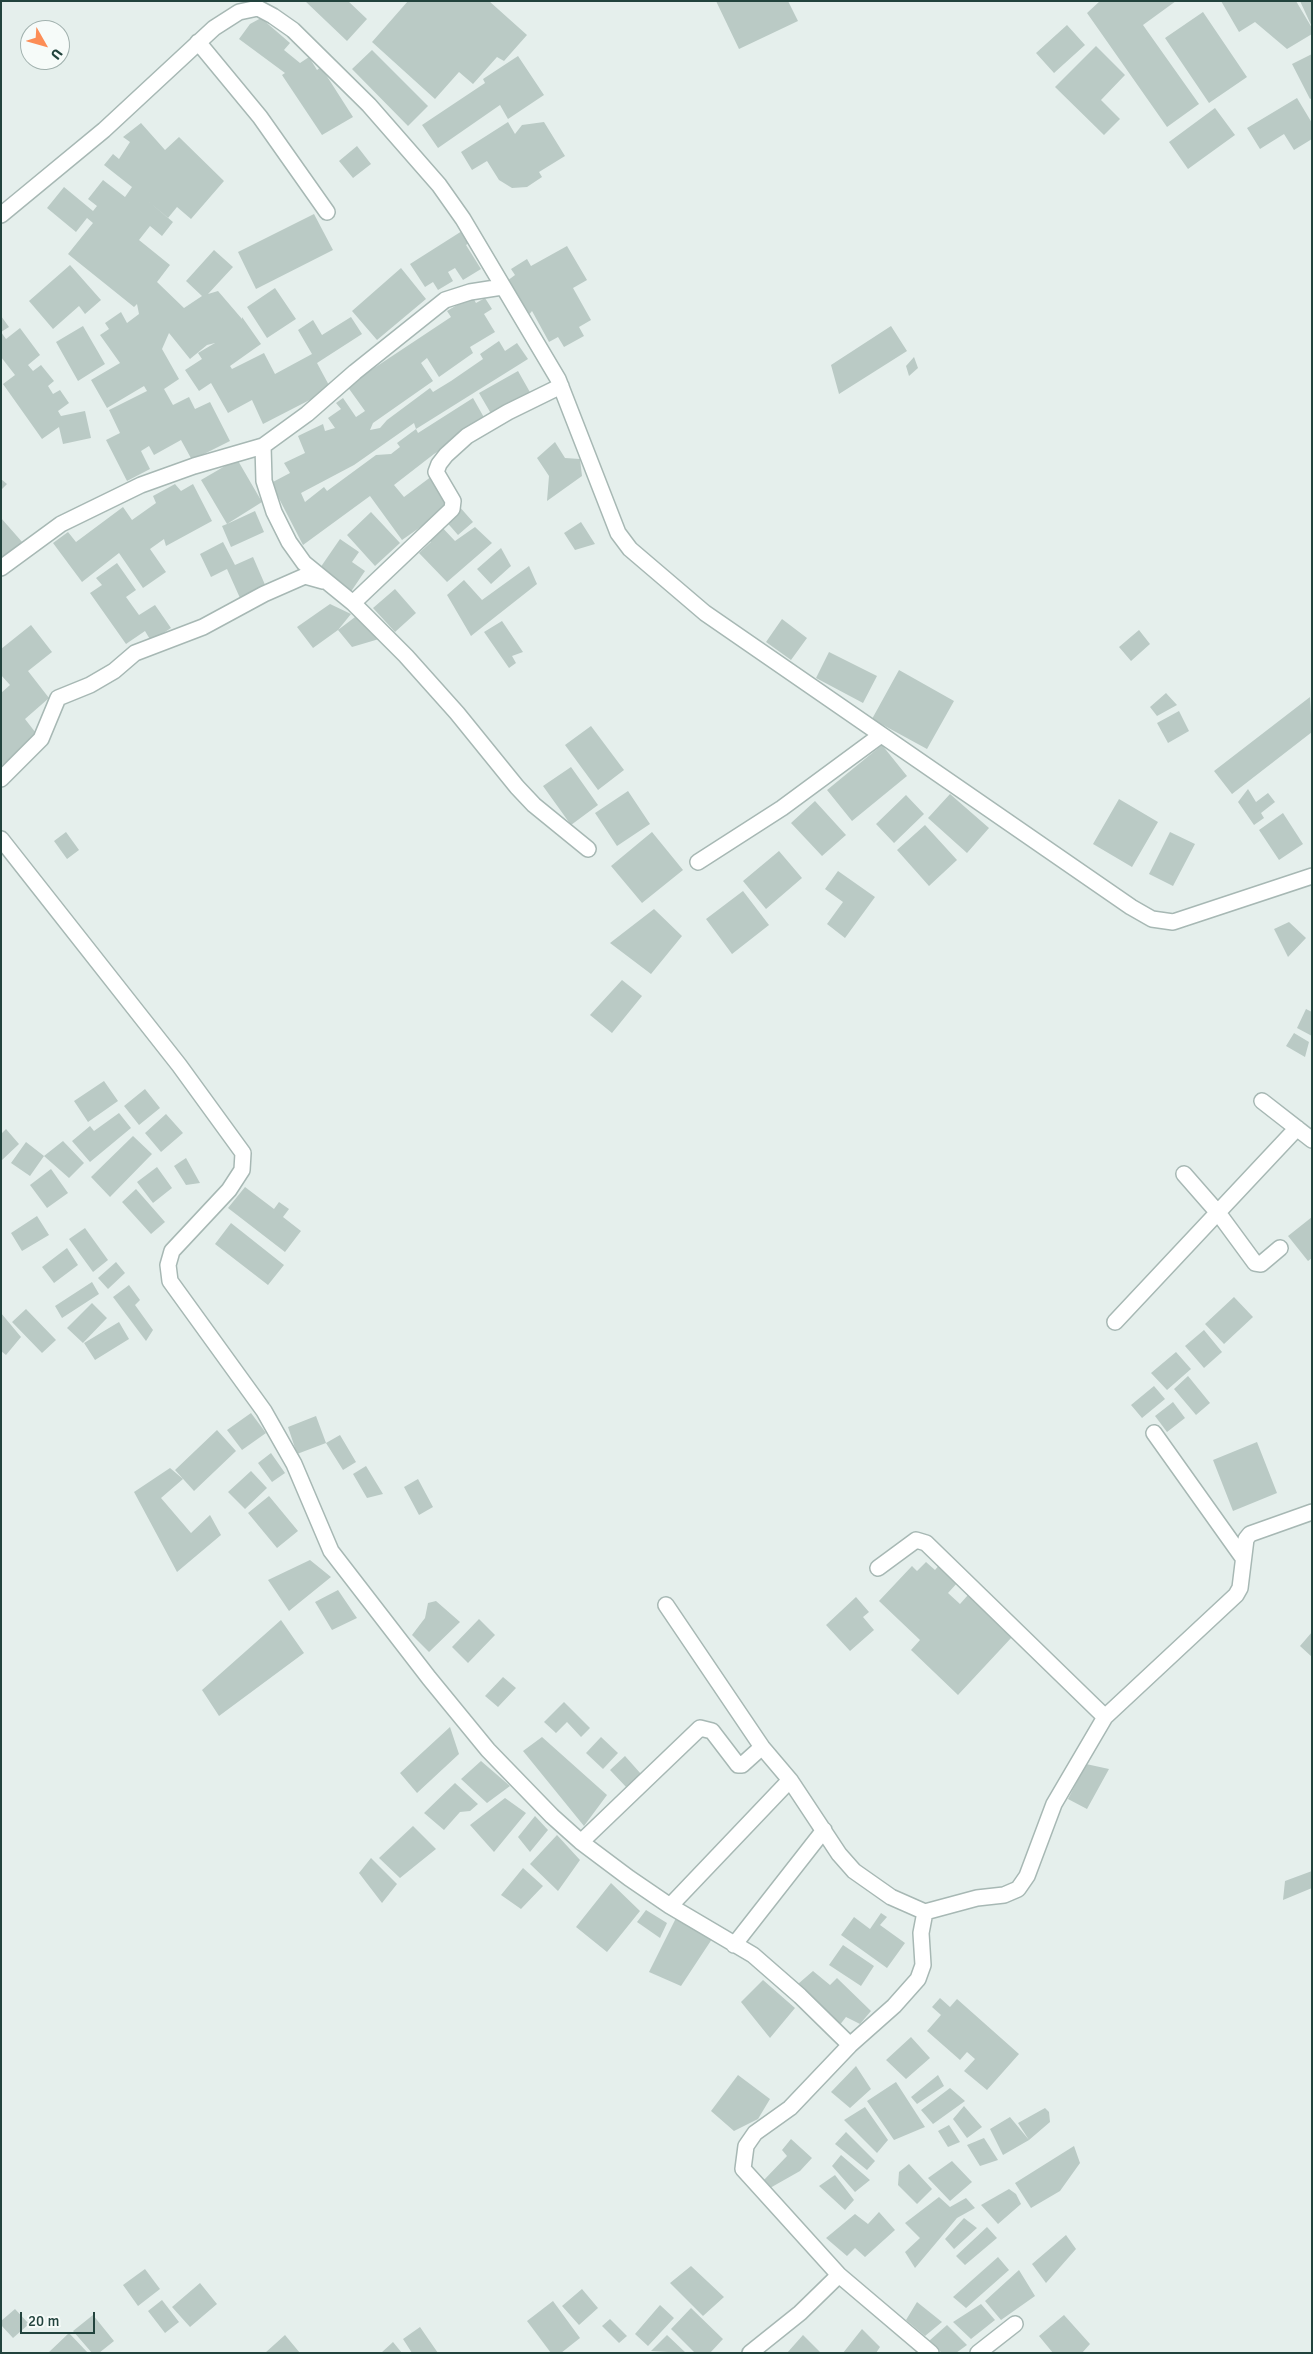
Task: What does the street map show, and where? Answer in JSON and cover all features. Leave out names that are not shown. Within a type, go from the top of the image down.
[{"type":"street","points":[[1,215],[104,130],[214,28],[240,12],[259,5],[293,30],[397,135],[439,185],[463,218],[561,386],[618,533],[630,549],[705,613],[1131,907],[1152,919],[1173,922],[1312,876]]},
{"type":"street","points":[[198,42],[260,118],[327,212]]},
{"type":"street","points":[[1,568],[61,524],[142,485],[194,466],[263,446],[306,414],[445,300],[470,292],[502,287]]},
{"type":"street","points":[[353,602],[452,508],[453,501],[436,472],[438,464],[446,455],[467,436],[508,412],[561,386]]},
{"type":"street","points":[[263,446],[264,481],[274,512],[289,542],[304,564],[319,574],[323,581]]},
{"type":"street","points":[[1,779],[41,739],[58,698],[90,686],[114,671],[135,653],[203,627],[264,594],[305,576],[323,581],[353,602],[412,663],[534,805],[588,849]]},
{"type":"street","points":[[698,862],[782,808],[881,735]]},
{"type":"street","points":[[1,839],[179,1065],[243,1153],[242,1170],[229,1190],[172,1251],[168,1265],[170,1281],[264,1411],[294,1464],[330,1551],[488,1750],[581,1842],[670,1906],[753,1955],[800,1996],[850,2045]]},
{"type":"street","points":[[1262,1101],[1312,1140]]},
{"type":"street","points":[[1115,1322],[1219,1214],[1297,1128]]},
{"type":"street","points":[[1184,1174],[1219,1214],[1255,1263],[1261,1264],[1280,1248]]},
{"type":"street","points":[[1154,1433],[1244,1558]]},
{"type":"street","points":[[666,1605],[762,1747],[790,1780],[839,1854],[854,1871],[892,1897],[925,1912],[977,1898],[1004,1895],[1018,1889],[1027,1876],[1054,1804],[1105,1717],[1236,1594],[1240,1588],[1246,1539],[1250,1534],[1312,1512]]},
{"type":"street","points":[[878,1568],[916,1540],[926,1543],[1105,1717]]},
{"type":"street","points":[[581,1842],[700,1728],[712,1731],[738,1765],[742,1765],[762,1747]]},
{"type":"street","points":[[670,1906],[790,1780]]},
{"type":"street","points":[[734,1945],[824,1830]]},
{"type":"street","points":[[925,1912],[921,1933],[923,1965],[918,1979],[894,2006],[850,2045],[790,2108],[755,2133],[746,2146],[743,2169],[839,2275],[932,2353]]},
{"type":"street","points":[[750,2353],[800,2313],[839,2275]]},
{"type":"street","points":[[978,2353],[1015,2324]]},
{"type":"building","points":[[305,1],[348,1],[367,19],[347,41]]},
{"type":"building","points":[[408,1],[489,1],[527,35],[504,61],[497,57],[473,84],[459,72],[435,99],[372,42]]},
{"type":"building","points":[[716,1],[788,1],[798,21],[739,49]]},
{"type":"building","points":[[1100,1],[1176,1],[1143,25],[1199,104],[1167,127],[1087,13]]},
{"type":"building","points":[[1221,1],[1296,1],[1312,28],[1312,34],[1287,49],[1255,22],[1239,32]]},
{"type":"building","points":[[1300,1],[1312,1],[1312,27]]},
{"type":"building","points":[[1203,12],[1247,77],[1209,103],[1165,38]]},
{"type":"building","points":[[261,18],[290,43],[284,50],[300,63],[309,57],[317,70],[321,67],[353,117],[322,135],[282,75],[285,73],[239,39],[250,24]]},
{"type":"building","points":[[1067,25],[1085,45],[1054,73],[1036,53]]},
{"type":"building","points":[[1096,46],[1125,75],[1101,100],[1120,119],[1104,135],[1055,87]]},
{"type":"building","points":[[372,50],[428,106],[408,126],[352,69]]},
{"type":"building","points":[[1312,54],[1312,98],[1310,99],[1292,64]]},
{"type":"building","points":[[518,56],[544,95],[508,119],[500,105],[438,148],[422,125],[485,83],[483,79]]},
{"type":"building","points":[[1297,98],[1312,123],[1312,139],[1294,150],[1284,134],[1260,149],[1247,128]]},
{"type":"building","points":[[1215,108],[1235,135],[1188,169],[1169,142]]},
{"type":"building","points":[[508,122],[515,134],[522,125],[544,122],[565,156],[539,172],[542,177],[527,187],[512,188],[499,180],[487,161],[472,170],[461,152]]},
{"type":"building","points":[[141,123],[165,150],[179,137],[224,181],[191,219],[177,207],[168,218],[173,222],[162,236],[150,226],[139,240],[170,265],[157,282],[184,308],[202,296],[186,281],[214,250],[233,267],[208,294],[218,291],[242,319],[242,317],[261,344],[230,366],[232,369],[264,353],[275,374],[312,354],[298,330],[313,320],[322,335],[351,317],[362,334],[317,363],[331,389],[263,424],[252,400],[228,413],[211,383],[199,391],[185,370],[202,359],[198,353],[215,343],[207,345],[190,359],[169,333],[162,349],[179,379],[164,389],[173,405],[189,397],[195,409],[210,402],[230,441],[192,460],[181,440],[154,455],[149,446],[141,451],[150,469],[127,481],[106,440],[120,433],[109,410],[147,391],[144,386],[107,408],[91,380],[120,363],[100,335],[109,329],[105,323],[121,312],[127,323],[139,314],[137,304],[134,307],[68,254],[93,223],[87,218],[76,232],[47,208],[64,187],[93,211],[97,206],[88,199],[103,180],[125,197],[132,187],[104,165],[113,154],[119,159],[130,142],[123,137]]},
{"type":"building","points":[[357,146],[371,164],[353,178],[339,161]]},
{"type":"building","points":[[314,214],[333,250],[256,289],[238,252]]},
{"type":"building","points":[[462,231],[469,243],[466,245],[481,269],[463,280],[455,268],[448,272],[453,281],[438,290],[433,282],[425,287],[410,264]]},
{"type":"building","points":[[567,246],[587,280],[573,288],[591,320],[579,327],[584,336],[564,347],[558,337],[549,342],[532,311],[528,316],[507,281],[515,275],[511,269],[527,259],[531,266]]},
{"type":"building","points":[[70,265],[101,300],[85,314],[79,306],[53,329],[29,301]]},
{"type":"building","points":[[401,268],[426,299],[377,340],[352,311]]},
{"type":"building","points":[[275,288],[296,319],[267,338],[247,307]]},
{"type":"building","points":[[472,296],[476,303],[485,298],[492,309],[484,314],[495,332],[470,347],[473,353],[439,377],[427,358],[421,363],[433,381],[373,423],[370,430],[380,428],[387,420],[430,388],[433,392],[483,359],[480,354],[499,341],[505,351],[517,343],[528,359],[416,429],[418,433],[473,398],[486,421],[434,454],[394,485],[404,497],[432,476],[452,505],[402,540],[370,496],[303,545],[271,483],[290,473],[284,463],[305,453],[298,436],[323,424],[325,431],[335,428],[328,418],[341,409],[336,403],[343,398],[356,417],[365,411],[347,386],[451,317],[447,311]],"holes":[[[414,423],[416,429],[397,443],[400,447],[391,454],[376,455],[327,491],[324,487],[305,502],[301,493],[354,465]]]},
{"type":"building","points":[[1,316],[9,327],[1,332]]},
{"type":"building","points":[[83,326],[105,364],[78,381],[56,342]]},
{"type":"building","points":[[891,326],[907,351],[839,394],[831,365]]},
{"type":"building","points":[[20,328],[40,355],[28,365],[33,371],[41,365],[54,381],[48,386],[53,394],[60,390],[69,403],[58,411],[61,416],[85,411],[91,438],[63,444],[59,427],[42,439],[3,384],[15,375],[1,357],[1,332],[6,339]]},
{"type":"building","points":[[914,357],[918,368],[909,376],[906,366]]},
{"type":"building","points":[[518,371],[531,394],[493,417],[479,393]]},
{"type":"building","points":[[555,442],[565,458],[580,459],[582,476],[547,501],[549,476],[537,458]]},
{"type":"building","points":[[237,459],[262,502],[227,524],[201,480]]},
{"type":"building","points":[[1,479],[7,484],[1,490]]},
{"type":"building","points":[[175,484],[181,491],[193,484],[212,521],[166,546],[164,539],[150,549],[166,572],[143,588],[119,553],[82,582],[53,543],[68,532],[76,542],[123,507],[132,520],[156,503],[153,496]]},
{"type":"building","points":[[458,505],[473,522],[458,535],[444,519]]},
{"type":"building","points":[[255,511],[264,532],[231,547],[222,526]]},
{"type":"building","points":[[371,512],[400,543],[375,566],[347,535]]},
{"type":"building","points":[[1,518],[23,543],[1,561]]},
{"type":"building","points":[[581,522],[595,544],[575,550],[564,533]]},
{"type":"building","points":[[438,523],[455,541],[475,527],[492,543],[447,582],[419,553],[431,542],[428,532]]},
{"type":"building","points":[[340,539],[359,552],[352,562],[365,571],[350,593],[318,571]]},
{"type":"building","points":[[223,542],[235,565],[253,557],[266,587],[240,598],[227,569],[211,577],[200,554]]},
{"type":"building","points":[[501,548],[511,566],[491,584],[477,569]]},
{"type":"building","points":[[117,563],[136,590],[126,597],[139,615],[155,605],[171,628],[151,641],[145,631],[126,644],[90,593],[102,585],[96,578]]},
{"type":"building","points":[[529,566],[537,584],[471,636],[447,595],[464,580],[482,600]]},
{"type":"building","points":[[395,589],[416,613],[395,632],[373,608]]},
{"type":"building","points":[[330,604],[351,614],[338,630],[313,648],[297,627]]},
{"type":"building","points":[[359,614],[379,639],[352,647],[338,630]]},
{"type":"building","points":[[782,619],[807,638],[791,660],[766,642]]},
{"type":"building","points":[[502,621],[523,652],[512,656],[516,663],[509,668],[484,632]]},
{"type":"building","points":[[31,625],[52,652],[28,671],[49,698],[25,719],[39,737],[1,766],[1,693],[10,685],[1,675],[1,649]]},
{"type":"building","points":[[1139,630],[1150,644],[1131,661],[1119,647]]},
{"type":"building","points":[[829,652],[877,676],[863,703],[816,678]]},
{"type":"building","points":[[899,670],[954,701],[927,749],[872,719]]},
{"type":"building","points":[[1166,693],[1177,705],[1157,716],[1150,707]]},
{"type":"building","points":[[1310,697],[1312,732],[1232,794],[1214,771]]},
{"type":"building","points":[[1179,711],[1189,731],[1168,743],[1157,723]]},
{"type":"building","points":[[591,726],[624,770],[598,790],[565,745]]},
{"type":"building","points":[[882,745],[907,776],[852,821],[827,790]]},
{"type":"building","points":[[571,767],[598,805],[571,825],[543,786]]},
{"type":"building","points":[[1248,789],[1256,802],[1268,793],[1275,802],[1261,813],[1264,818],[1254,825],[1238,802]]},
{"type":"building","points":[[628,791],[650,824],[617,846],[595,813]]},
{"type":"building","points":[[950,794],[989,828],[967,853],[928,818]]},
{"type":"building","points":[[906,795],[924,814],[894,843],[876,824]]},
{"type":"building","points":[[1119,799],[1158,822],[1132,867],[1093,844]]},
{"type":"building","points":[[815,801],[846,835],[822,856],[791,823]]},
{"type":"building","points":[[1283,813],[1303,844],[1279,860],[1259,830]]},
{"type":"building","points":[[925,825],[957,860],[929,886],[897,850]]},
{"type":"building","points":[[66,832],[79,850],[67,859],[54,841]]},
{"type":"building","points":[[652,832],[683,870],[642,903],[611,866]]},
{"type":"building","points":[[1170,832],[1195,844],[1173,886],[1149,874]]},
{"type":"building","points":[[779,851],[802,878],[766,909],[743,881]]},
{"type":"building","points":[[838,871],[875,897],[845,938],[827,924],[843,902],[825,889]]},
{"type":"building","points":[[743,891],[769,925],[732,954],[706,919]]},
{"type":"building","points":[[654,909],[682,936],[651,974],[610,943]]},
{"type":"building","points":[[1289,922],[1306,938],[1288,957],[1274,929]]},
{"type":"building","points":[[622,980],[642,996],[612,1033],[590,1015]]},
{"type":"building","points":[[1306,1009],[1312,1012],[1312,1036],[1297,1028]]},
{"type":"building","points":[[1294,1033],[1309,1042],[1305,1057],[1286,1046]]},
{"type":"building","points":[[104,1081],[118,1101],[88,1122],[74,1101]]},
{"type":"building","points":[[145,1089],[160,1108],[139,1125],[124,1106]]},
{"type":"building","points":[[119,1113],[131,1128],[90,1162],[72,1141],[90,1126],[94,1131]]},
{"type":"building","points":[[166,1114],[183,1133],[161,1152],[145,1133]]},
{"type":"building","points":[[6,1129],[19,1144],[1,1161],[1,1134]]},
{"type":"building","points":[[133,1136],[152,1154],[110,1197],[91,1177]]},
{"type":"building","points":[[63,1141],[84,1163],[69,1178],[44,1156]]},
{"type":"building","points":[[26,1142],[44,1156],[30,1176],[11,1163]]},
{"type":"building","points":[[186,1158],[200,1183],[186,1185],[174,1166]]},
{"type":"building","points":[[157,1167],[172,1188],[153,1203],[137,1182]]},
{"type":"building","points":[[51,1169],[68,1193],[47,1208],[30,1185]]},
{"type":"building","points":[[245,1187],[274,1209],[279,1202],[289,1209],[283,1217],[301,1231],[285,1252],[228,1208]]},
{"type":"building","points":[[136,1189],[165,1222],[151,1234],[122,1202]]},
{"type":"building","points":[[37,1216],[49,1235],[22,1251],[11,1233]]},
{"type":"building","points":[[1312,1217],[1312,1258],[1308,1261],[1288,1236]]},
{"type":"building","points":[[231,1223],[284,1265],[268,1285],[215,1244]]},
{"type":"building","points":[[85,1228],[108,1260],[93,1272],[69,1239]]},
{"type":"building","points":[[67,1248],[78,1265],[54,1283],[42,1267]]},
{"type":"building","points":[[116,1262],[125,1273],[108,1289],[98,1278]]},
{"type":"building","points":[[92,1282],[99,1294],[62,1318],[55,1306]]},
{"type":"building","points":[[129,1285],[140,1300],[135,1305],[153,1330],[146,1341],[113,1297]]},
{"type":"building","points":[[1234,1297],[1253,1317],[1224,1344],[1205,1324]]},
{"type":"building","points":[[92,1303],[107,1318],[83,1343],[67,1328]]},
{"type":"building","points":[[26,1309],[56,1340],[42,1353],[12,1322]]},
{"type":"building","points":[[1,1313],[21,1337],[6,1355],[1,1351]]},
{"type":"building","points":[[119,1322],[129,1339],[95,1360],[84,1343]]},
{"type":"building","points":[[1204,1330],[1222,1352],[1204,1368],[1185,1346]]},
{"type":"building","points":[[1176,1352],[1191,1369],[1167,1390],[1151,1373]]},
{"type":"building","points":[[1188,1376],[1210,1403],[1196,1415],[1174,1389]]},
{"type":"building","points":[[1154,1386],[1165,1399],[1142,1418],[1131,1405]]},
{"type":"building","points":[[1173,1402],[1185,1418],[1167,1432],[1155,1416]]},
{"type":"building","points":[[251,1413],[266,1433],[242,1450],[227,1430]]},
{"type":"building","points":[[316,1416],[326,1443],[297,1454],[288,1427]]},
{"type":"building","points":[[217,1430],[236,1451],[194,1491],[175,1470]]},
{"type":"building","points":[[340,1435],[356,1462],[343,1470],[326,1443]]},
{"type":"building","points":[[1257,1442],[1277,1493],[1233,1511],[1213,1460]]},
{"type":"building","points":[[271,1453],[285,1473],[272,1482],[258,1463]]},
{"type":"building","points":[[366,1466],[383,1494],[367,1498],[353,1474]]},
{"type":"building","points":[[170,1468],[183,1479],[161,1498],[191,1533],[210,1515],[221,1535],[177,1572],[134,1492]]},
{"type":"building","points":[[251,1471],[267,1488],[245,1509],[228,1492]]},
{"type":"building","points":[[418,1479],[433,1507],[419,1515],[404,1487]]},
{"type":"building","points":[[269,1496],[298,1531],[277,1548],[248,1513]]},
{"type":"building","points":[[310,1560],[331,1577],[289,1611],[268,1580]]},
{"type":"building","points":[[926,1562],[935,1570],[940,1564],[959,1581],[948,1593],[960,1604],[968,1595],[1012,1637],[958,1695],[911,1650],[920,1640],[879,1601],[912,1566],[917,1571]]},
{"type":"building","points":[[338,1590],[357,1618],[332,1630],[315,1602]]},
{"type":"building","points":[[856,1597],[869,1612],[863,1617],[874,1630],[850,1651],[826,1625]]},
{"type":"building","points":[[436,1601],[460,1622],[429,1652],[412,1635],[425,1618],[428,1603]]},
{"type":"building","points":[[479,1619],[495,1635],[468,1663],[452,1647]]},
{"type":"building","points":[[281,1620],[304,1653],[219,1716],[202,1690]]},
{"type":"building","points":[[1312,1632],[1312,1657],[1300,1646]]},
{"type":"building","points":[[503,1677],[516,1688],[498,1707],[485,1696]]},
{"type":"building","points":[[564,1702],[590,1728],[581,1737],[567,1722],[556,1733],[544,1722]]},
{"type":"building","points":[[450,1727],[459,1754],[417,1793],[400,1773]]},
{"type":"building","points":[[542,1737],[607,1795],[584,1826],[523,1751]]},
{"type":"building","points":[[601,1737],[618,1753],[603,1769],[586,1753]]},
{"type":"building","points":[[625,1756],[641,1774],[627,1788],[610,1770]]},
{"type":"building","points":[[481,1761],[510,1786],[487,1803],[461,1779]]},
{"type":"building","points":[[1086,1764],[1109,1769],[1087,1809],[1068,1799]]},
{"type":"building","points":[[455,1783],[478,1804],[470,1811],[460,1812],[444,1830],[424,1813]]},
{"type":"building","points":[[505,1798],[526,1813],[494,1852],[470,1825]]},
{"type":"building","points":[[535,1816],[548,1830],[530,1852],[518,1837]]},
{"type":"building","points":[[413,1826],[436,1849],[400,1878],[379,1858]]},
{"type":"building","points":[[557,1835],[580,1860],[558,1891],[530,1864]]},
{"type":"building","points":[[371,1858],[397,1884],[382,1903],[359,1873]]},
{"type":"building","points":[[523,1868],[543,1886],[521,1909],[501,1895]]},
{"type":"building","points":[[1312,1871],[1312,1888],[1283,1900],[1285,1881]]},
{"type":"building","points":[[611,1883],[640,1911],[607,1952],[576,1927]]},
{"type":"building","points":[[646,1910],[667,1923],[660,1938],[637,1922]]},
{"type":"building","points":[[881,1913],[887,1917],[880,1925],[905,1943],[887,1968],[841,1935],[854,1917],[870,1929]]},
{"type":"building","points":[[677,1916],[712,1939],[681,1986],[649,1972]]},
{"type":"building","points":[[843,1945],[874,1966],[861,1986],[829,1965]]},
{"type":"building","points":[[813,1971],[830,1985],[837,1978],[871,2011],[860,2024],[846,2017],[839,2026],[798,1984]]},
{"type":"building","points":[[763,1980],[795,2008],[770,2038],[741,2002]]},
{"type":"building","points":[[940,1998],[950,2007],[957,1999],[1019,2054],[987,2090],[964,2071],[975,2059],[967,2052],[960,2060],[927,2031],[941,2015],[932,2007]]},
{"type":"building","points":[[911,2037],[930,2058],[906,2079],[886,2060]]},
{"type":"building","points":[[856,2066],[871,2089],[850,2108],[831,2092]]},
{"type":"building","points":[[738,2075],[770,2099],[758,2119],[734,2131],[711,2111]]},
{"type":"building","points":[[938,2075],[944,2086],[917,2104],[911,2097]]},
{"type":"building","points":[[896,2082],[925,2127],[894,2140],[867,2101]]},
{"type":"building","points":[[950,2088],[965,2101],[933,2124],[921,2110]]},
{"type":"building","points":[[964,2106],[982,2127],[967,2138],[953,2119]]},
{"type":"building","points":[[865,2107],[888,2140],[877,2153],[844,2120]]},
{"type":"building","points":[[1045,2108],[1049,2112],[1050,2122],[1029,2140],[1018,2123]]},
{"type":"building","points":[[1010,2117],[1029,2140],[1003,2155],[990,2129]]},
{"type":"building","points":[[949,2125],[960,2142],[948,2147],[938,2131]]},
{"type":"building","points":[[846,2132],[875,2161],[867,2170],[835,2144]]},
{"type":"building","points":[[984,2138],[998,2160],[980,2166],[967,2145]]},
{"type":"building","points":[[791,2139],[812,2158],[800,2171],[770,2188],[763,2181],[787,2156],[782,2150]]},
{"type":"building","points":[[1074,2146],[1080,2163],[1060,2191],[1031,2208],[1015,2183]]},
{"type":"building","points":[[841,2155],[870,2180],[855,2192],[832,2166]]},
{"type":"building","points":[[952,2161],[972,2182],[950,2201],[928,2178]]},
{"type":"building","points":[[909,2164],[932,2189],[917,2204],[898,2185],[899,2172]]},
{"type":"building","points":[[835,2175],[854,2200],[845,2210],[819,2186]]},
{"type":"building","points":[[1009,2189],[1016,2194],[1021,2204],[998,2224],[981,2205]]},
{"type":"building","points":[[939,2197],[950,2207],[966,2198],[975,2208],[957,2218],[915,2268],[905,2252],[920,2238],[905,2223]]},
{"type":"building","points":[[879,2212],[895,2230],[865,2257],[855,2248],[847,2256],[826,2238],[855,2214],[868,2224]]},
{"type":"building","points":[[964,2218],[977,2228],[954,2249],[945,2239]]},
{"type":"building","points":[[987,2227],[997,2238],[965,2265],[956,2256]]},
{"type":"building","points":[[1066,2235],[1076,2249],[1046,2283],[1032,2264]]},
{"type":"building","points":[[998,2257],[1009,2270],[966,2308],[953,2297]]},
{"type":"building","points":[[691,2266],[724,2297],[703,2316],[670,2283]]},
{"type":"building","points":[[145,2269],[160,2289],[138,2306],[123,2285]]},
{"type":"building","points":[[1019,2270],[1035,2296],[1001,2320],[985,2301]]},
{"type":"building","points":[[200,2283],[217,2304],[190,2327],[172,2307]]},
{"type":"building","points":[[582,2289],[598,2308],[579,2325],[562,2306]]},
{"type":"building","points":[[162,2300],[179,2322],[165,2333],[148,2311]]},
{"type":"building","points":[[553,2301],[580,2338],[561,2353],[551,2353],[527,2321]]},
{"type":"building","points":[[917,2302],[942,2322],[925,2336],[906,2320]]},
{"type":"building","points":[[981,2304],[995,2320],[971,2339],[953,2322]]},
{"type":"building","points":[[660,2305],[674,2318],[648,2346],[635,2334]]},
{"type":"building","points":[[691,2308],[723,2339],[710,2353],[695,2353],[671,2329]]},
{"type":"building","points":[[15,2309],[29,2324],[13,2338],[1,2325],[1,2321]]},
{"type":"building","points":[[93,2315],[114,2341],[99,2353],[92,2353],[73,2331]]},
{"type":"building","points":[[1064,2315],[1090,2344],[1082,2353],[1053,2353],[1039,2336]]},
{"type":"building","points":[[610,2319],[627,2336],[619,2343],[602,2326]]},
{"type":"building","points":[[947,2325],[967,2345],[956,2353],[942,2353],[929,2341]]},
{"type":"building","points":[[420,2327],[438,2353],[412,2353],[403,2339]]},
{"type":"building","points":[[862,2329],[880,2347],[876,2353],[843,2353]]},
{"type":"building","points":[[69,2333],[88,2353],[48,2353]]},
{"type":"building","points":[[285,2335],[300,2353],[265,2353]]},
{"type":"building","points":[[667,2335],[686,2353],[651,2351]]},
{"type":"building","points":[[803,2335],[821,2353],[787,2353]]},
{"type":"building","points":[[393,2342],[402,2353],[381,2353]]}]
